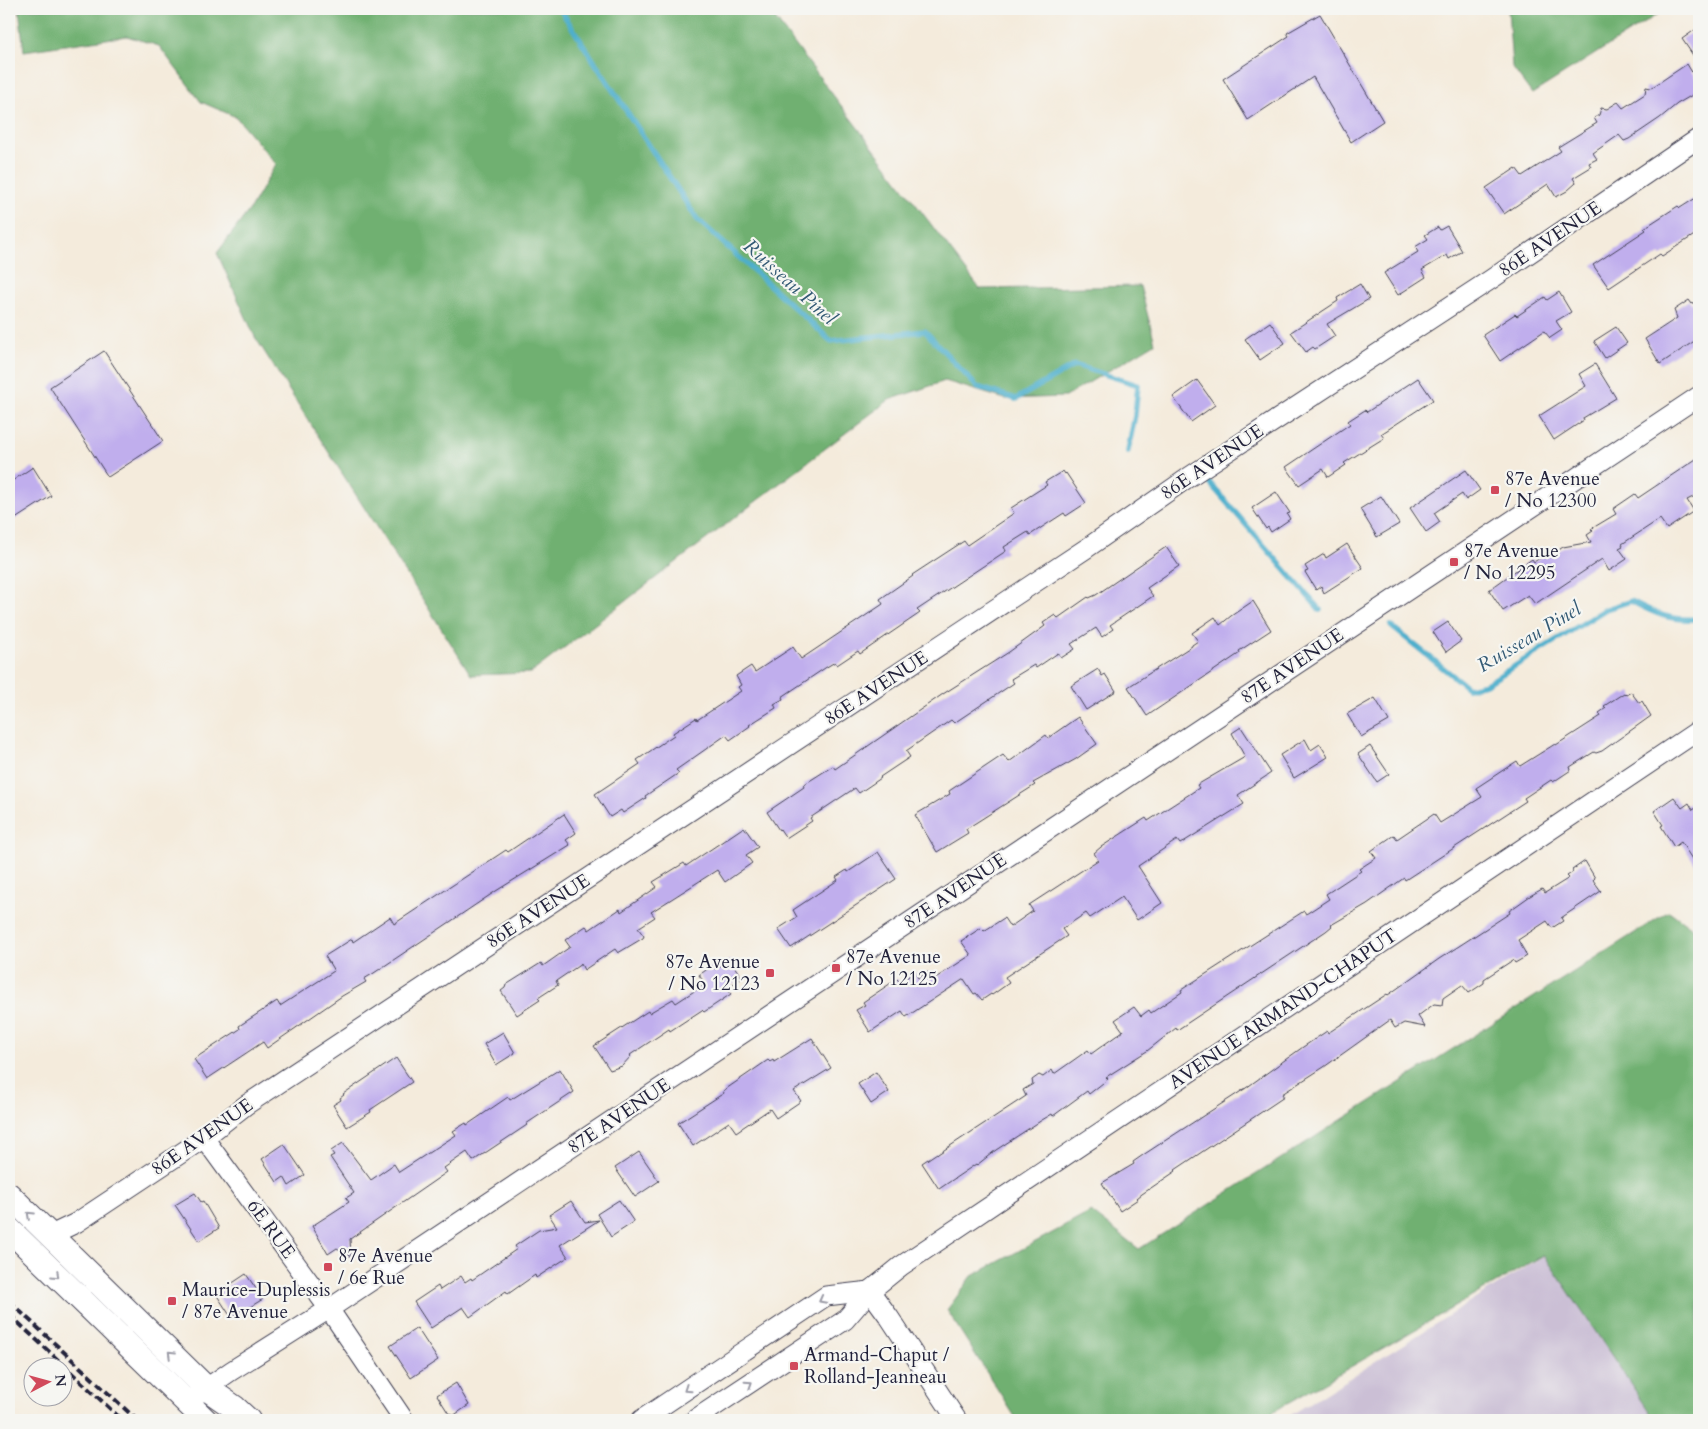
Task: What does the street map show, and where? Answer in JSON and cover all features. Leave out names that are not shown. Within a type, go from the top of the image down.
[{"type":"street","name":"86E AVENUE","points":[[51,1235],[76,1223],[204,1138],[254,1099],[1079,554],[1189,477],[1482,285],[1699,138]]},
{"type":"street","name":"87E AVENUE","points":[[186,1403],[1699,396]]},
{"type":"street","name":"AVENUE ARMAND-CHAPUT","points":[[694,1420],[845,1320],[870,1292],[901,1266],[932,1244],[1698,734]]},
{"type":"street","name":"6E RUE","points":[[204,1138],[329,1309],[404,1420]]},
{"type":"street","points":[[9,1195],[206,1388],[235,1408],[248,1420]]},
{"type":"street","points":[[9,1229],[205,1420]]},
{"type":"street","points":[[641,1420],[826,1296],[870,1292],[958,1420]]},
{"type":"shaded area","points":[[1545,1255],[1655,1420],[1283,1420]]},
{"type":"green space","points":[[19,9],[768,9],[980,289],[1140,286],[1155,343],[1065,397],[1005,399],[945,381],[889,400],[531,673],[471,675],[255,337],[217,253],[250,209],[276,164],[236,117],[201,102],[159,46],[127,36],[24,51]]},
{"type":"green space","points":[[1508,9],[1666,9],[1532,94],[1512,67]]},
{"type":"green space","points":[[1669,911],[1699,933],[1699,1420],[1655,1420],[1544,1255],[1259,1420],[1017,1420],[947,1310],[972,1276],[1091,1212],[1139,1249]]},
{"type":"building","points":[[1320,14],[1383,121],[1351,142],[1313,77],[1248,120],[1223,79],[1289,36],[1287,33]]},
{"type":"building","points":[[1699,27],[1699,64],[1682,39]]},
{"type":"building","points":[[1687,64],[1699,84],[1699,91],[1677,104],[1629,139],[1624,141],[1619,135],[1593,153],[1597,159],[1589,163],[1591,167],[1573,178],[1576,183],[1567,191],[1556,197],[1548,184],[1504,214],[1486,188],[1516,168],[1522,176],[1561,151],[1558,147],[1597,123],[1594,118],[1599,115],[1601,108],[1607,109],[1618,102],[1623,108],[1645,94],[1646,87],[1651,88]]},
{"type":"building","points":[[1699,196],[1699,232],[1662,256],[1660,254],[1609,288],[1593,265],[1646,230],[1644,228],[1678,206],[1680,208]]},
{"type":"building","points":[[1447,226],[1462,251],[1449,259],[1447,255],[1422,270],[1426,277],[1398,295],[1384,273],[1418,252],[1415,247],[1428,239],[1425,235],[1438,227],[1440,230]]},
{"type":"building","points":[[1360,284],[1369,299],[1327,324],[1335,336],[1315,349],[1313,347],[1306,352],[1291,332],[1338,301],[1337,298]]},
{"type":"building","points":[[1559,292],[1571,312],[1556,321],[1562,330],[1550,338],[1544,331],[1500,361],[1483,335],[1515,314],[1517,316],[1545,297],[1547,300]]},
{"type":"building","points":[[1689,300],[1692,304],[1693,302],[1699,311],[1699,338],[1660,364],[1645,339],[1677,318],[1674,310]]},
{"type":"building","points":[[1270,322],[1285,343],[1260,360],[1245,339]]},
{"type":"building","points":[[1616,327],[1627,343],[1605,358],[1594,341]]},
{"type":"building","points":[[104,351],[163,441],[108,477],[50,387]]},
{"type":"building","points":[[1595,364],[1616,398],[1583,418],[1584,420],[1554,440],[1539,416],[1586,386],[1579,374]]},
{"type":"building","points":[[1418,378],[1433,400],[1381,434],[1384,438],[1344,463],[1346,465],[1328,477],[1323,469],[1299,485],[1286,467],[1350,424],[1348,421],[1365,410],[1367,412]]},
{"type":"building","points":[[1197,380],[1215,405],[1191,422],[1173,397]]},
{"type":"building","points":[[1699,457],[1699,494],[1687,500],[1694,511],[1667,529],[1660,519],[1622,544],[1623,546],[1619,548],[1627,559],[1609,571],[1602,559],[1535,604],[1528,595],[1503,611],[1489,590],[1532,559],[1534,562],[1551,550],[1553,554],[1563,547],[1591,542],[1587,535],[1593,531],[1591,529],[1616,514],[1613,509],[1635,494],[1638,498]]},
{"type":"building","points":[[33,467],[51,496],[9,523],[9,483]]},
{"type":"building","points":[[1466,470],[1480,490],[1466,500],[1462,494],[1434,513],[1440,522],[1426,532],[1410,508]]},
{"type":"building","points":[[1063,471],[1086,503],[1066,516],[1064,513],[1030,535],[1028,532],[1004,547],[1006,551],[917,610],[920,613],[860,654],[858,651],[837,665],[835,662],[825,668],[782,697],[783,699],[774,704],[776,708],[730,740],[726,735],[676,770],[679,773],[645,796],[646,798],[623,813],[621,810],[610,817],[595,794],[640,764],[637,760],[674,735],[673,733],[696,718],[697,720],[741,691],[738,687],[741,685],[736,676],[751,666],[755,672],[793,647],[801,659],[883,604],[880,599],[912,575],[964,541],[967,545],[1014,513],[1011,508],[1047,485],[1045,482]]},
{"type":"building","points":[[1276,492],[1290,513],[1287,514],[1290,519],[1271,532],[1268,527],[1266,529],[1252,508]]},
{"type":"building","points":[[1381,496],[1399,524],[1377,537],[1360,509]]},
{"type":"building","points":[[1347,544],[1363,568],[1324,593],[1321,586],[1316,590],[1305,572],[1308,571],[1305,566],[1324,554],[1326,558]]},
{"type":"building","points":[[1166,547],[1179,566],[1147,588],[1153,596],[1110,625],[1113,629],[1102,637],[1096,628],[1071,644],[1075,649],[1061,658],[1058,653],[1036,668],[1034,665],[1011,679],[1014,683],[954,723],[951,720],[906,751],[910,757],[881,778],[859,793],[855,788],[810,818],[812,821],[786,838],[779,830],[767,812],[804,787],[803,785],[833,766],[835,769],[943,694],[1009,652],[1045,626],[1043,623],[1055,615],[1058,618],[1088,597],[1096,595]]},
{"type":"building","points":[[1253,601],[1271,630],[1147,716],[1128,687],[1192,646],[1198,641],[1192,633],[1215,617],[1220,625]]},
{"type":"building","points":[[1448,622],[1461,641],[1446,652],[1433,632]]},
{"type":"building","points":[[1098,669],[1102,676],[1105,674],[1116,691],[1086,710],[1071,686]]},
{"type":"building","points":[[1631,692],[1639,703],[1642,701],[1651,716],[1602,751],[1594,752],[1570,767],[1571,770],[1553,782],[1551,780],[1524,798],[1526,801],[1405,880],[1404,878],[1367,904],[1331,925],[1326,931],[1177,1030],[1176,1028],[1147,1051],[1106,1077],[1108,1079],[1089,1094],[1087,1091],[1053,1116],[1052,1114],[1042,1120],[939,1189],[922,1163],[1026,1096],[1023,1090],[1033,1084],[1032,1080],[1039,1075],[1043,1077],[1052,1070],[1054,1074],[1088,1050],[1091,1054],[1123,1031],[1115,1020],[1134,1007],[1141,1016],[1149,1010],[1151,1013],[1182,992],[1181,990],[1304,911],[1306,914],[1329,899],[1326,894],[1361,871],[1359,869],[1376,858],[1371,851],[1394,835],[1397,839],[1434,814],[1440,823],[1482,797],[1476,788],[1517,761],[1520,766],[1556,745],[1601,716],[1599,713],[1606,708],[1604,706],[1624,693],[1626,695]]},
{"type":"building","points":[[1375,698],[1389,721],[1361,737],[1347,714]]},
{"type":"building","points":[[1078,717],[1097,744],[1076,759],[1033,783],[1035,785],[966,829],[968,833],[937,852],[915,815],[950,794],[949,791],[1003,755],[1009,762],[1046,735],[1048,738]]},
{"type":"building","points":[[1241,727],[1271,773],[1238,795],[1244,804],[1180,844],[1177,840],[1138,866],[1162,903],[1137,920],[1122,897],[1090,918],[1086,913],[1062,929],[1067,936],[1005,977],[1009,983],[992,995],[982,1000],[976,993],[974,994],[964,979],[906,1017],[902,1011],[870,1032],[856,1010],[865,1005],[863,1002],[897,979],[900,982],[915,972],[918,978],[928,972],[934,979],[971,955],[961,941],[981,928],[984,931],[1004,918],[1010,927],[1033,911],[1029,905],[1098,860],[1094,853],[1101,847],[1146,818],[1148,821],[1199,788],[1197,785],[1245,757],[1232,733]]},
{"type":"building","points":[[1305,739],[1311,750],[1320,744],[1328,757],[1294,778],[1280,755]]},
{"type":"building","points":[[1370,746],[1389,774],[1377,782],[1358,754]]},
{"type":"building","points":[[1674,797],[1682,808],[1689,803],[1693,810],[1699,806],[1699,870],[1681,842],[1674,847],[1654,811]]},
{"type":"building","points":[[564,814],[576,833],[566,840],[570,845],[496,891],[364,979],[366,982],[342,996],[267,1048],[263,1042],[207,1079],[194,1059],[240,1029],[239,1026],[277,1001],[280,1006],[334,971],[325,956],[352,939],[353,942],[390,917],[394,924]]},
{"type":"building","points":[[744,827],[758,847],[746,855],[752,863],[725,882],[717,870],[651,912],[655,917],[638,928],[644,936],[643,938],[618,953],[615,949],[584,970],[581,964],[556,981],[558,985],[538,998],[540,1000],[517,1015],[501,991],[506,985],[541,963],[543,966],[570,947],[565,940],[586,926],[589,930],[620,909],[621,912],[657,887],[653,882],[684,863],[686,866]]},
{"type":"building","points":[[878,852],[896,879],[791,948],[778,929],[797,917],[793,910],[838,880],[836,877],[847,870],[848,872]]},
{"type":"building","points":[[1585,861],[1595,878],[1593,880],[1601,891],[1561,918],[1563,921],[1552,928],[1547,921],[1518,940],[1527,956],[1515,963],[1513,960],[1484,979],[1484,983],[1469,993],[1462,985],[1443,998],[1442,1005],[1434,1004],[1418,1016],[1425,1027],[1404,1023],[1395,1028],[1390,1020],[1282,1094],[1284,1097],[1175,1170],[1120,1211],[1102,1183],[1134,1164],[1133,1162],[1143,1155],[1246,1088],[1327,1031],[1328,1033],[1388,995],[1510,913],[1509,911],[1530,896],[1542,889],[1545,893],[1569,878],[1567,876],[1573,872],[1572,870]]},
{"type":"building","points":[[730,960],[742,978],[727,988],[731,994],[704,1012],[702,1010],[670,1031],[669,1029],[630,1055],[622,1066],[610,1070],[594,1046],[648,1011],[649,1013],[673,999],[676,1003],[705,984],[699,975],[712,966],[715,969]]},
{"type":"building","points":[[503,1032],[515,1053],[496,1065],[484,1044]]},
{"type":"building","points":[[812,1038],[831,1068],[794,1091],[801,1101],[776,1118],[770,1109],[736,1132],[729,1122],[693,1146],[678,1123],[724,1093],[723,1091],[768,1060],[770,1062],[773,1060],[774,1062]]},
{"type":"building","points":[[396,1058],[412,1082],[347,1127],[333,1105],[341,1100],[340,1098],[343,1094]]},
{"type":"building","points":[[560,1069],[574,1092],[473,1161],[467,1152],[444,1168],[447,1172],[350,1239],[351,1257],[337,1248],[328,1254],[312,1226],[349,1202],[346,1198],[354,1193],[330,1157],[334,1155],[331,1151],[343,1143],[371,1180],[394,1164],[399,1172],[456,1135],[453,1131],[466,1123],[467,1125],[508,1097],[510,1100]]},
{"type":"building","points":[[876,1072],[889,1092],[871,1104],[858,1084]]},
{"type":"building","points":[[284,1144],[305,1175],[289,1186],[284,1177],[277,1182],[262,1159]]},
{"type":"building","points":[[639,1152],[659,1181],[635,1197],[615,1168]]},
{"type":"building","points":[[195,1193],[201,1202],[203,1201],[219,1228],[199,1241],[175,1205]]},
{"type":"building","points":[[619,1200],[634,1222],[611,1237],[597,1214]]},
{"type":"building","points":[[571,1201],[585,1222],[599,1220],[560,1245],[568,1257],[536,1278],[535,1275],[508,1294],[506,1291],[470,1317],[463,1307],[431,1328],[414,1302],[438,1286],[440,1290],[461,1276],[465,1282],[471,1278],[472,1280],[517,1249],[515,1246],[539,1230],[557,1227],[549,1215]]},
{"type":"building","points":[[246,1274],[263,1299],[231,1317],[216,1294]]},
{"type":"building","points":[[417,1328],[438,1360],[411,1378],[390,1346]]},
{"type":"building","points":[[456,1383],[469,1405],[453,1416],[451,1413],[449,1414],[437,1395]]},
{"type":"waterway","name":"Ruisseau Pinel","points":[[560,9],[697,219],[831,341],[925,331],[977,387],[1016,399],[1075,365],[1138,385],[1135,415],[1128,451]]},
{"type":"waterway","name":"Ruisseau Pinel","points":[[1208,481],[1320,610]]},
{"type":"waterway","name":"Ruisseau Pinel","points":[[1391,626],[1468,688],[1486,684],[1606,609],[1631,601],[1648,610],[1671,618],[1699,619]]},
{"type":"railway","points":[[9,1301],[137,1420]]},
{"type":"railway","points":[[9,1314],[122,1420]]},
{"type":"place","name":"87e Avenue / No 12300","points":[[1495,490]]},
{"type":"place","name":"87e Avenue / No 12295","points":[[1454,562]]},
{"type":"place","name":"87e Avenue / No 12125","points":[[836,968]]},
{"type":"place","name":"87e Avenue / No 12123","points":[[770,973]]},
{"type":"place","name":"87e Avenue / 6e Rue","points":[[328,1267]]},
{"type":"place","name":"Maurice-Duplessis / 87e Avenue","points":[[172,1301]]},
{"type":"place","name":"Armand-Chaput / Rolland-Jeanneau","points":[[794,1366]]}]
